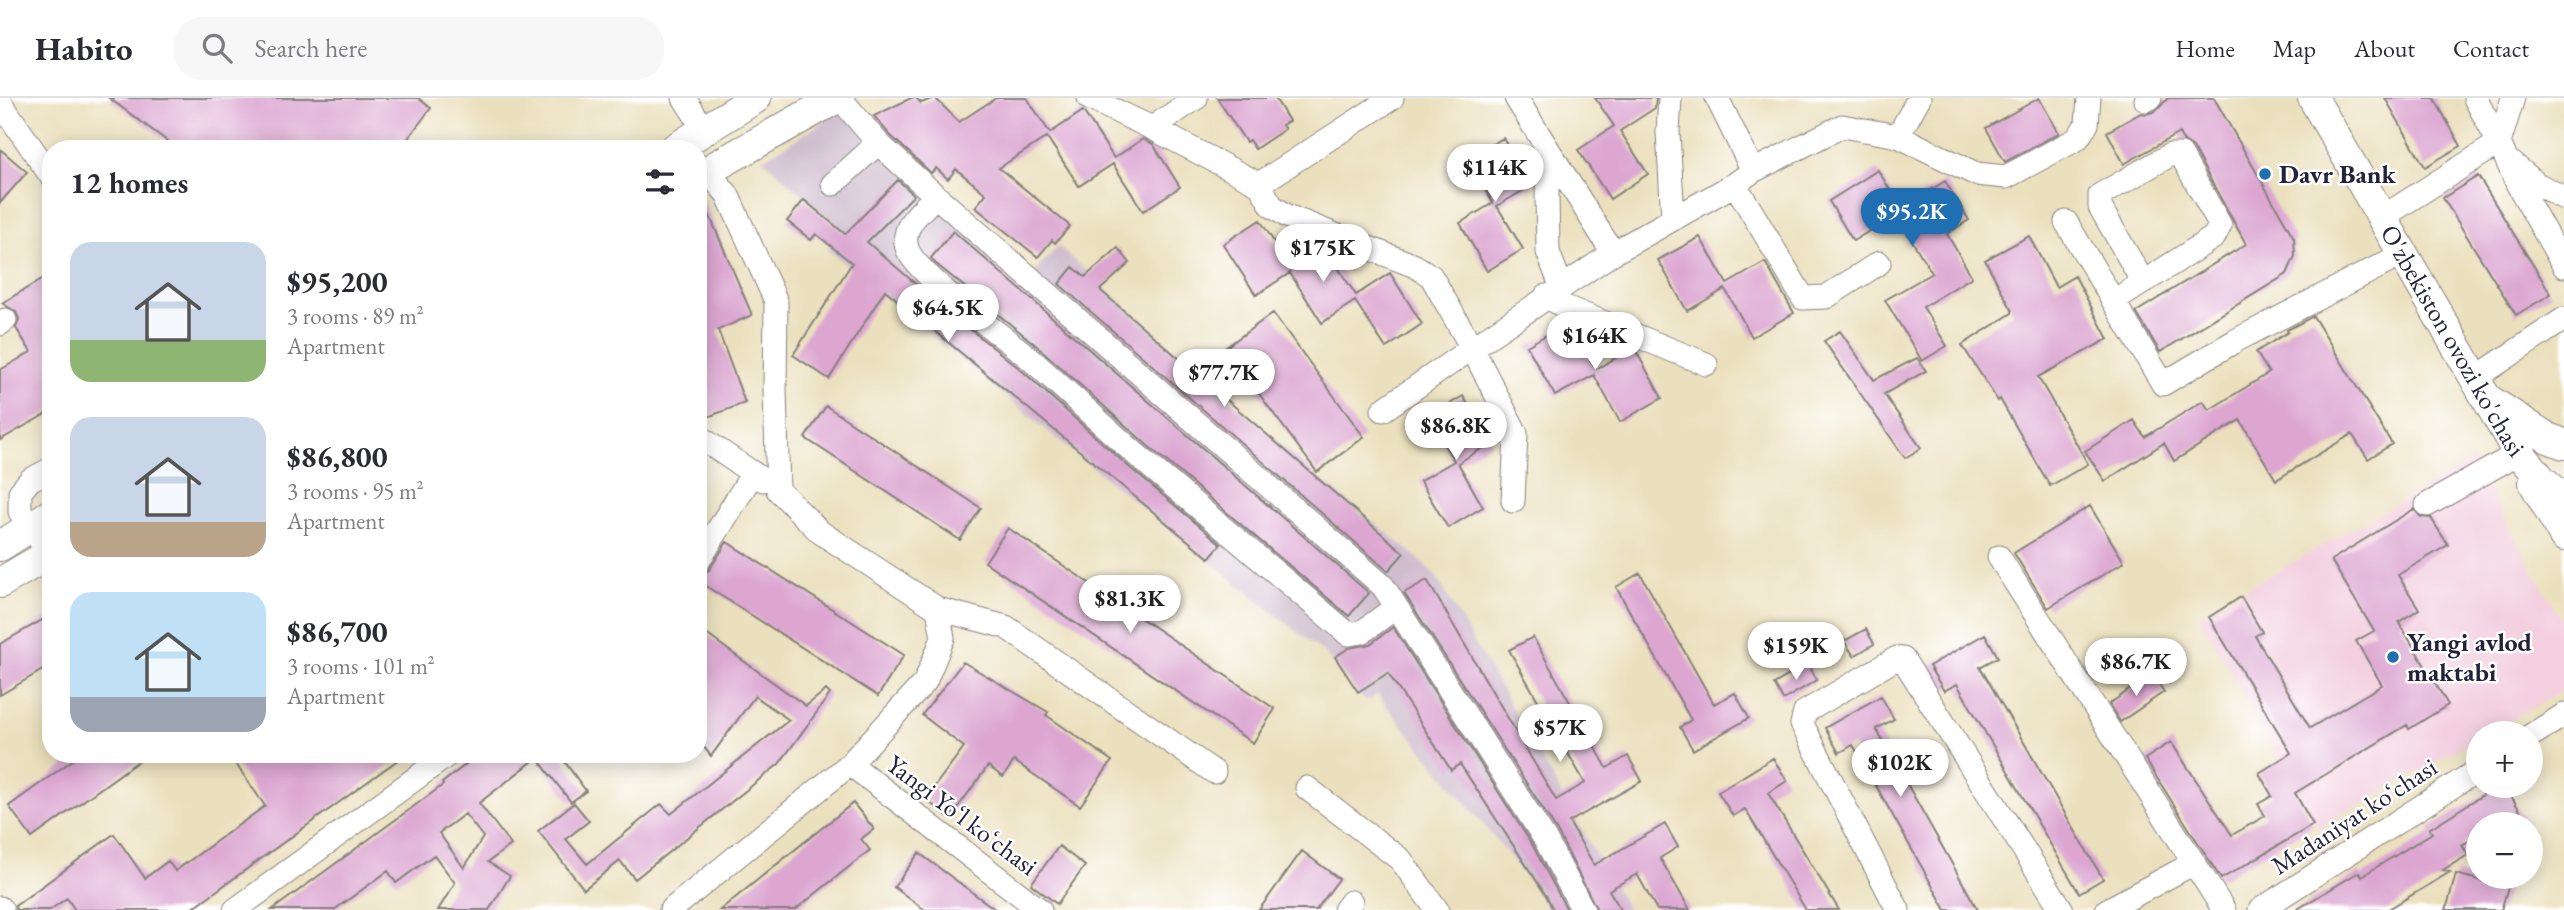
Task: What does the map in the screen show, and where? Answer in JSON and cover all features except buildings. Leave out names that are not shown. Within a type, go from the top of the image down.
[{"type":"main road","points":[[688,140],[756,98]]},
{"type":"main road","points":[[707,172],[839,98]]},
{"type":"main road","name":"O'zbekiston ovozi ko'chasi","points":[[2313,98],[2516,450],[2564,499]]},
{"type":"main road","points":[[2479,388],[2548,438],[2564,444]]},
{"type":"main road","points":[[2516,450],[2564,536]]},
{"type":"main road","points":[[0,546],[41,520]]},
{"type":"main road","points":[[3,574],[42,559]]},
{"type":"street","points":[[684,98],[704,129]]},
{"type":"street","points":[[839,98],[878,143],[936,196],[1382,586],[1545,839],[1583,910]]},
{"type":"street","points":[[1089,98],[1259,184],[1272,206],[1287,216],[1415,266],[1431,276],[1516,433],[1513,500]]},
{"type":"street","points":[[1152,128],[1196,98]]},
{"type":"street","points":[[1259,184],[1392,98]]},
{"type":"street","points":[[1516,98],[1613,253]]},
{"type":"street","points":[[1670,98],[1668,132],[1673,219]]},
{"type":"street","points":[[1717,98],[1744,177],[1803,298],[1826,297],[1879,263]]},
{"type":"street","points":[[1898,136],[1919,98]]},
{"type":"street","points":[[1383,410],[1613,253],[1744,177],[1842,126],[1898,136],[1976,174],[2006,177],[2077,139],[2087,124],[2090,98]]},
{"type":"street","points":[[2475,98],[2518,185],[2564,266]]},
{"type":"street","points":[[2503,151],[2513,98]]},
{"type":"street","points":[[0,102],[42,163]]},
{"type":"street","points":[[833,184],[878,143]]},
{"type":"street","points":[[2381,218],[2503,151]]},
{"type":"street","points":[[2503,151],[2537,184],[2564,198]]},
{"type":"street","points":[[1550,152],[1547,191],[1548,253],[1554,291],[1563,306],[1706,364]]},
{"type":"street","points":[[2114,301],[2214,237],[2220,225],[2181,155],[2170,155],[2101,195],[2100,207],[2143,282]]},
{"type":"street","points":[[707,177],[727,194],[776,301],[778,490]]},
{"type":"street","points":[[936,196],[909,224],[905,237],[907,250],[919,266],[949,293],[1027,356],[1137,455],[1348,634],[1362,632],[1396,607]]},
{"type":"street","points":[[2066,222],[2163,384],[2235,341],[2403,254]]},
{"type":"street","points":[[2479,388],[2564,319]]},
{"type":"street","points":[[707,442],[778,490],[820,532],[938,609],[1006,627],[1214,772]]},
{"type":"street","points":[[2427,505],[2516,450]]},
{"type":"street","points":[[707,547],[753,473]]},
{"type":"street","points":[[41,520],[20,512],[20,492],[30,480],[42,474]]},
{"type":"street","points":[[1999,557],[2224,910]]},
{"type":"street","points":[[678,908],[850,764],[925,682],[943,638],[938,609]]},
{"type":"street","points":[[1898,910],[1802,724],[1805,712],[1897,658],[1903,659],[2062,910]]},
{"type":"street","points":[[2543,728],[2564,715]]},
{"type":"street","points":[[235,910],[437,763]]},
{"type":"street","name":"Yangi Yoʻl koʻchasi","points":[[850,764],[1040,910]]},
{"type":"street","name":"Madaniyat koʻchasi","points":[[2260,910],[2466,778]]},
{"type":"street","points":[[1307,788],[1401,860],[1437,910]]},
{"type":"street","points":[[2107,910],[2194,863]]},
{"type":"shaded area","points":[[848,107],[1033,274],[1058,246],[1321,480],[1411,552],[1436,576],[1628,910],[1547,910],[1540,894],[1377,694],[1369,701],[1360,696],[1324,653],[828,250],[843,231],[763,159]]},
{"type":"shaded area","name":"Yangi avlod maktabi","points":[[2473,461],[2564,625],[2564,690],[2508,721],[2466,721],[2466,745],[2318,828],[2199,615]]},
{"type":"place","name":"Davr Bank","points":[[2265,174]]},
{"type":"place","name":"Yangi avlod maktabi","points":[[2393,657]]}]
